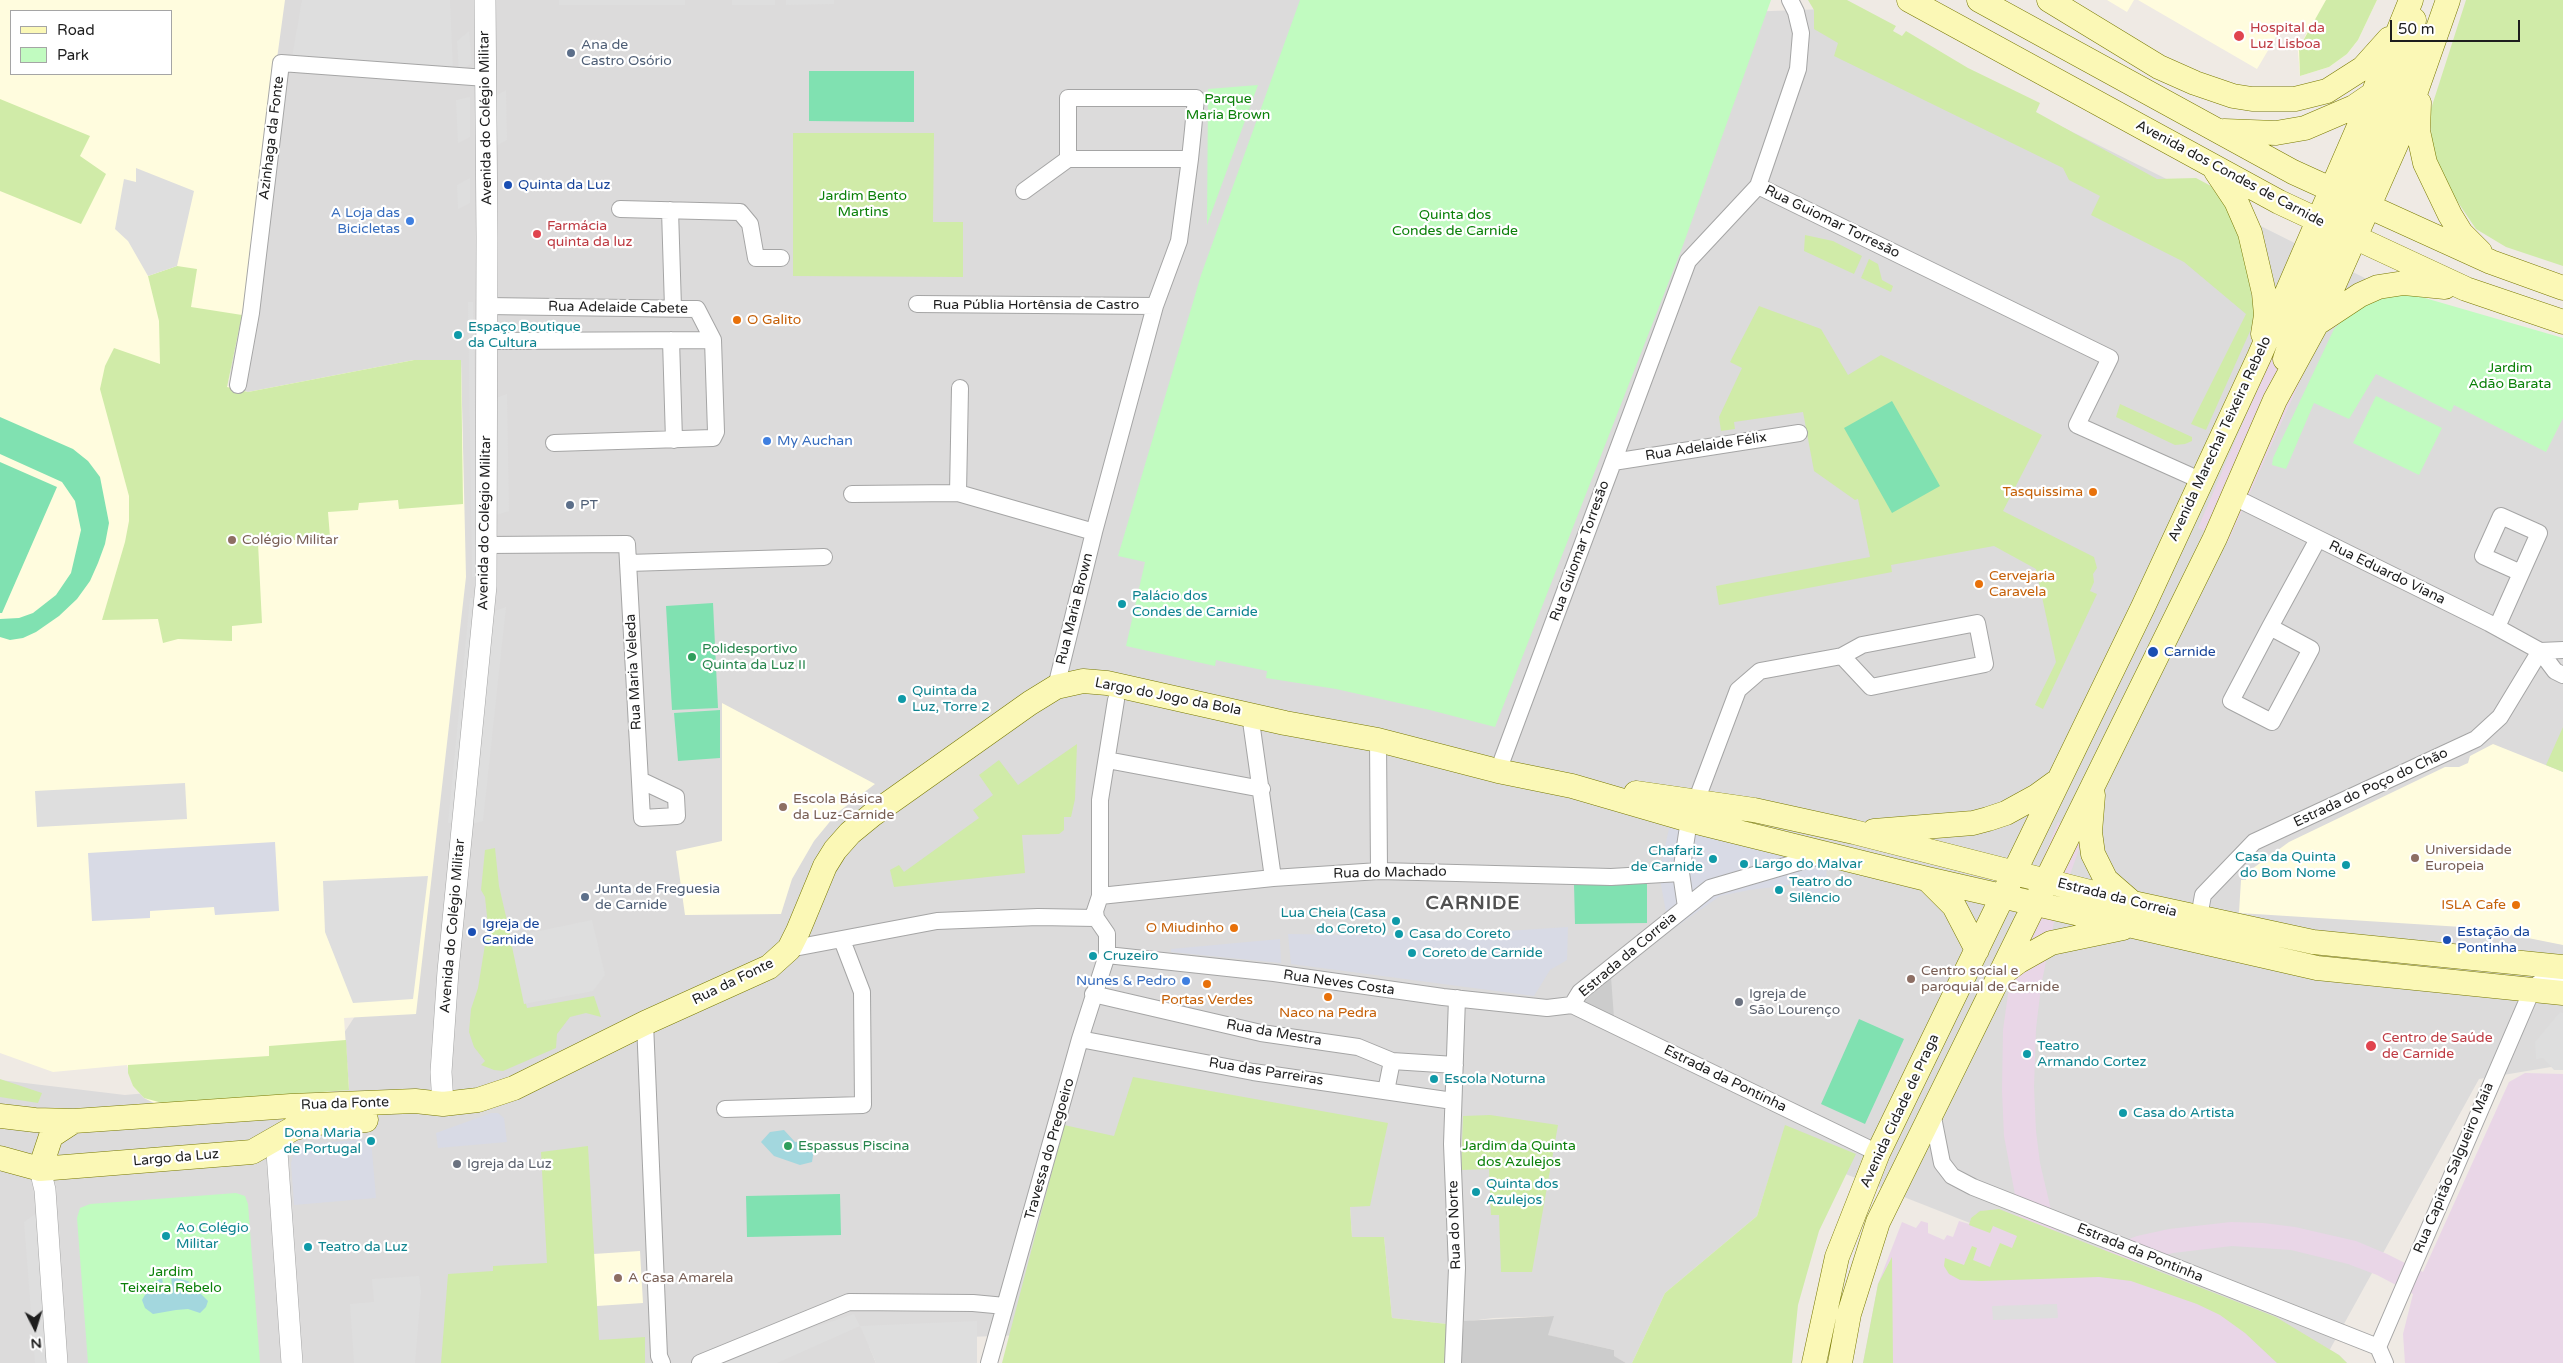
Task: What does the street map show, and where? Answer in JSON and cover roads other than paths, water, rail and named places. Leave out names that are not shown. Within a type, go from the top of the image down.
[{"type":"main road","name":"Avenida dos Condes de Carnide","points":[[1909,0],[2214,167],[2337,229],[2466,289],[2563,322]]},
{"type":"main road","points":[[1980,0],[2293,172],[2491,262],[2563,288]]},
{"type":"main road","points":[[2049,0],[2159,67],[2195,83],[2234,96],[2271,100],[2296,99],[2328,91],[2363,68],[2398,29]]},
{"type":"main road","name":"Avenida Marechal Teixeira Rebelo","points":[[2351,198],[2373,94],[2410,0]]},
{"type":"main road","name":"Avenida Marechal Teixeira Rebelo","points":[[2275,400],[2289,345],[2337,229],[2376,143],[2406,58],[2419,0]]},
{"type":"main road","name":"Avenida Marechal Teixeira Rebelo","points":[[2003,896],[2056,782],[2143,607],[2259,357],[2337,229],[2351,198],[2421,81],[2448,0]]},
{"type":"main road","points":[[2159,67],[2209,127],[2276,133],[2305,128],[2354,106],[2373,94]]},
{"type":"main road","points":[[2421,81],[2418,131],[2425,163],[2440,196],[2462,233],[2491,262]]},
{"type":"main road","points":[[2214,167],[2236,201],[2253,246],[2264,293],[2266,315],[2259,357]]},
{"type":"main road","name":"Avenida Marechal Teixeira Rebelo","points":[[2035,903],[2234,497],[2275,400],[2317,323],[2337,229]]},
{"type":"main road","points":[[2317,323],[2360,295],[2383,286],[2415,284],[2466,289]]},
{"type":"main road","points":[[2202,481],[2234,497]]},
{"type":"main road","name":"Largo do Jogo da Bola","points":[[1056,687],[1083,680],[1107,683],[1378,740]]},
{"type":"main road","points":[[789,949],[825,866],[835,850],[850,833],[879,810],[1056,687]]},
{"type":"main road","points":[[1378,740],[1498,772],[1693,810]]},
{"type":"main road","points":[[2095,781],[2090,832],[2093,854],[2106,880],[2133,903]]},
{"type":"main road","points":[[1854,832],[1973,823],[2006,813],[2037,796],[2056,782]]},
{"type":"main road","name":"Estrada da Correia","points":[[1693,810],[1754,810],[1854,832],[2133,903],[2313,942],[2563,968]]},
{"type":"main road","name":"Estrada da Correia","points":[[1693,810],[1826,854],[1926,879],[2317,968],[2563,994]]},
{"type":"main road","points":[[1926,879],[1954,906],[1977,950]]},
{"type":"main road","name":"Avenida Cidade de Praga","points":[[1814,1363],[1837,1257],[1878,1153],[2003,896]]},
{"type":"main road","name":"Avenida Cidade de Praga","points":[[1840,1363],[1849,1314],[1878,1222],[1996,977],[2035,903]]},
{"type":"main road","points":[[1996,977],[2018,961],[2051,943],[2134,926]]},
{"type":"main road","name":"Rua da Fonte","points":[[247,1110],[415,1102],[443,1104],[478,1100],[514,1088],[645,1023],[759,973],[780,959],[789,949]]},
{"type":"main road","name":"Rua da Fonte","points":[[276,1138],[294,1128],[317,1123],[377,1119],[416,1113],[443,1104]]},
{"type":"main road","points":[[0,1116],[35,1120],[74,1121],[247,1110],[276,1138]]},
{"type":"main road","points":[[40,1169],[51,1136],[74,1121]]},
{"type":"main road","name":"Largo da Luz","points":[[0,1158],[40,1169],[252,1152],[276,1138]]},
{"type":"street","name":"Avenida do Colégio Militar","points":[[443,1104],[441,1072],[448,971],[486,586],[485,0]]},
{"type":"street","points":[[1758,186],[1798,69],[1800,33],[1796,12],[1790,0]]},
{"type":"street","name":"Azinhaga da Fonte","points":[[238,385],[251,313],[281,63],[486,78]]},
{"type":"street","name":"Rua Maria Brown","points":[[1056,687],[1094,532],[1155,306],[1179,241],[1196,98],[1068,98],[1068,158]]},
{"type":"street","points":[[1024,191],[1068,158],[1190,158]]},
{"type":"street","name":"Rua Guiomar Torresão","points":[[1498,772],[1688,261],[1758,186],[2110,358],[2077,425],[2202,481]]},
{"type":"street","points":[[620,209],[740,212],[750,224],[756,258],[781,258]]},
{"type":"street","points":[[670,210],[673,308]]},
{"type":"street","name":"Rua Públia Hortênsia de Castro","points":[[917,304],[1155,306]]},
{"type":"street","name":"Rua Adelaide Cabete","points":[[487,306],[697,309],[713,340]]},
{"type":"street","points":[[671,340],[674,440]]},
{"type":"street","points":[[486,341],[713,340],[716,432],[713,438],[554,443]]},
{"type":"street","points":[[958,493],[960,388]]},
{"type":"street","name":"Rua Adelaide Félix","points":[[1613,462],[1799,433]]},
{"type":"street","points":[[852,494],[958,493],[1094,532]]},
{"type":"street","name":"Rua Eduardo Viana","points":[[2234,497],[2540,651],[2555,671],[2563,675]]},
{"type":"street","points":[[2270,627],[2311,649],[2272,722],[2231,701],[2270,627],[2318,539]]},
{"type":"street","name":"Rua Maria Veleda","points":[[486,545],[627,544],[640,780]]},
{"type":"street","points":[[628,563],[824,557]]},
{"type":"street","points":[[2497,628],[2521,573]]},
{"type":"street","points":[[1693,810],[1738,690],[1760,671],[1842,656],[1862,645],[1977,623],[1985,664],[1871,687],[1842,656]]},
{"type":"street","points":[[2540,651],[2563,650]]},
{"type":"street","name":"Estrada do Poço do Chão","points":[[2199,917],[2203,895],[2254,842],[2476,739],[2500,717],[2540,651]]},
{"type":"street","name":"Largo do Jogo da Bola","points":[[1097,908],[1100,800],[1116,700]]},
{"type":"street","name":"Largo do Jogo da Bola","points":[[1250,714],[1273,878]]},
{"type":"street","points":[[1378,740],[1379,871]]},
{"type":"street","points":[[1106,760],[1262,789]]},
{"type":"street","name":"Estrada da Correia","points":[[1686,907],[1681,873],[1693,810]]},
{"type":"street","name":"Estrada da Correia","points":[[1572,1005],[1580,992],[1710,888],[1826,854]]},
{"type":"street","name":"Rua do Machado","points":[[1097,908],[1273,878],[1379,871],[1611,877],[1681,873]]},
{"type":"street","name":"Rua da Fonte","points":[[789,949],[937,921],[1038,917],[1097,908]]},
{"type":"street","name":"Travessa do Pregoeiro","points":[[989,1363],[1093,994],[1107,955],[1107,934],[1097,908]]},
{"type":"street","points":[[725,1109],[863,1105],[862,992],[842,940]]},
{"type":"street","name":"Rua Neves Costa","points":[[1107,955],[1274,973],[1457,998],[1547,1008],[1572,1005]]},
{"type":"street","points":[[2532,990],[2539,983],[2563,974]]},
{"type":"street","name":"Rua Capitão Salgueiro Maia","points":[[2378,1347],[2532,990]]},
{"type":"street","name":"Rua da Mestra","points":[[1093,994],[1261,1033],[1358,1047],[1392,1061],[1455,1065]]},
{"type":"street","name":"Rua do Norte","points":[[1453,1363],[1457,1268],[1453,1100],[1457,998]]},
{"type":"street","name":"Estrada da Pontinha","points":[[1572,1005],[1878,1153]]},
{"type":"street","points":[[645,1023],[659,1356],[662,1363]]},
{"type":"street","name":"Rua das Parreiras","points":[[1080,1039],[1253,1072],[1453,1100]]},
{"type":"street","points":[[1386,1091],[1392,1061]]},
{"type":"street","name":"Estrada da Pontinha","points":[[1932,1110],[1942,1164],[1952,1176],[1973,1187],[2378,1347]]},
{"type":"street","points":[[276,1138],[292,1363]]},
{"type":"street","points":[[40,1169],[44,1190],[58,1363]]},
{"type":"street","points":[[700,1363],[849,1302],[973,1302],[1006,1306]]},
{"type":"street","points":[[2378,1347],[2385,1363]]},
{"type":"water","name":"Espassus Piscina","points":[[784,1130],[795,1142],[807,1141],[814,1149],[812,1162],[800,1165],[774,1156],[761,1142],[770,1132]]},
{"type":"water","points":[[171,1277],[188,1281],[208,1301],[206,1307],[200,1313],[188,1309],[153,1314],[145,1308],[142,1300],[152,1283],[162,1278],[165,1294],[173,1293]]},
{"type":"place","name":"Hospital da Luz Lisboa","points":[[2239,36]]},
{"type":"place","name":"Ana de Castro Osório","points":[[571,53]]},
{"type":"place","name":"Quinta da Luz","points":[[508,185]]},
{"type":"place","name":"A Loja das Bicicletas","points":[[410,221]]},
{"type":"place","name":"Farmácia quinta da luz","points":[[537,234]]},
{"type":"place","name":"O Galito","points":[[737,320]]},
{"type":"place","name":"Espaço Boutique da Cultura","points":[[458,335]]},
{"type":"place","name":"My Auchan","points":[[767,441]]},
{"type":"place","name":"Tasquissima","points":[[2093,492]]},
{"type":"place","name":"PT","points":[[570,505]]},
{"type":"place","name":"Colégio Militar","points":[[232,540]]},
{"type":"place","name":"Cervejaria Caravela","points":[[1979,584]]},
{"type":"place","name":"Palácio dos Condes de Carnide","points":[[1122,604]]},
{"type":"place","name":"Carnide","points":[[2153,652]]},
{"type":"place","name":"Polidesportivo Quinta da Luz II","points":[[692,657]]},
{"type":"place","name":"Quinta da Luz, Torre 2","points":[[902,699]]},
{"type":"place","name":"Escola Básica da Luz-Carnide","points":[[783,807]]},
{"type":"place","name":"Universidade Europeia","points":[[2415,858]]},
{"type":"place","name":"Chafariz de Carnide","points":[[1713,859]]},
{"type":"place","name":"Largo do Malvar","points":[[1744,864]]},
{"type":"place","name":"Casa da Quinta do Bom Nome","points":[[2346,865]]},
{"type":"place","name":"Teatro do Silêncio","points":[[1779,890]]},
{"type":"place","name":"Junta de Freguesia de Carnide","points":[[585,897]]},
{"type":"place","name":"ISLA Cafe","points":[[2516,905]]},
{"type":"place","name":"Lua Cheia (Casa do Coreto)","points":[[1396,921]]},
{"type":"place","name":"O Miudinho","points":[[1234,928]]},
{"type":"place","name":"Igreja de Carnide","points":[[472,932]]},
{"type":"place","name":"Casa do Coreto","points":[[1399,934]]},
{"type":"place","name":"Estação da Pontinha","points":[[2447,940]]},
{"type":"place","name":"Coreto de Carnide","points":[[1412,953]]},
{"type":"place","name":"Cruzeiro","points":[[1093,956]]},
{"type":"place","name":"Centro social e paroquial de Carnide","points":[[1911,979]]},
{"type":"place","name":"Nunes & Pedro","points":[[1186,981]]},
{"type":"place","name":"Portas Verdes","points":[[1207,984]]},
{"type":"place","name":"Naco na Pedra","points":[[1328,997]]},
{"type":"place","name":"Igreja de São Lourenço","points":[[1739,1002]]},
{"type":"place","name":"Centro de Saúde de Carnide","points":[[2371,1046]]},
{"type":"place","name":"Teatro Armando Cortez","points":[[2027,1054]]},
{"type":"place","name":"Escola Noturna","points":[[1434,1079]]},
{"type":"place","name":"Casa do Artista","points":[[2123,1113]]},
{"type":"place","name":"Dona Maria de Portugal","points":[[371,1141]]},
{"type":"place","name":"Espassus Piscina","points":[[788,1146]]},
{"type":"place","name":"Igreja da Luz","points":[[457,1164]]},
{"type":"place","name":"Quinta dos Azulejos","points":[[1476,1192]]},
{"type":"place","name":"Ao Colégio Militar","points":[[166,1236]]},
{"type":"place","name":"Teatro da Luz","points":[[308,1247]]},
{"type":"place","name":"A Casa Amarela","points":[[618,1278]]},
{"type":"district","name":"CARNIDE","points":[[1473,904]]},
{"type":"park label","name":"Parque Maria Brown","points":[[1228,108]]},
{"type":"park label","name":"Jardim Bento Martins","points":[[863,204]]},
{"type":"park label","name":"Quinta dos Condes de Carnide","points":[[1455,224]]},
{"type":"park label","name":"Jardim Adão Barata","points":[[2510,376]]},
{"type":"park label","name":"Jardim da Quinta dos Azulejos","points":[[1519,1154]]},
{"type":"park label","name":"Jardim Teixeira Rebelo","points":[[171,1280]]}]
